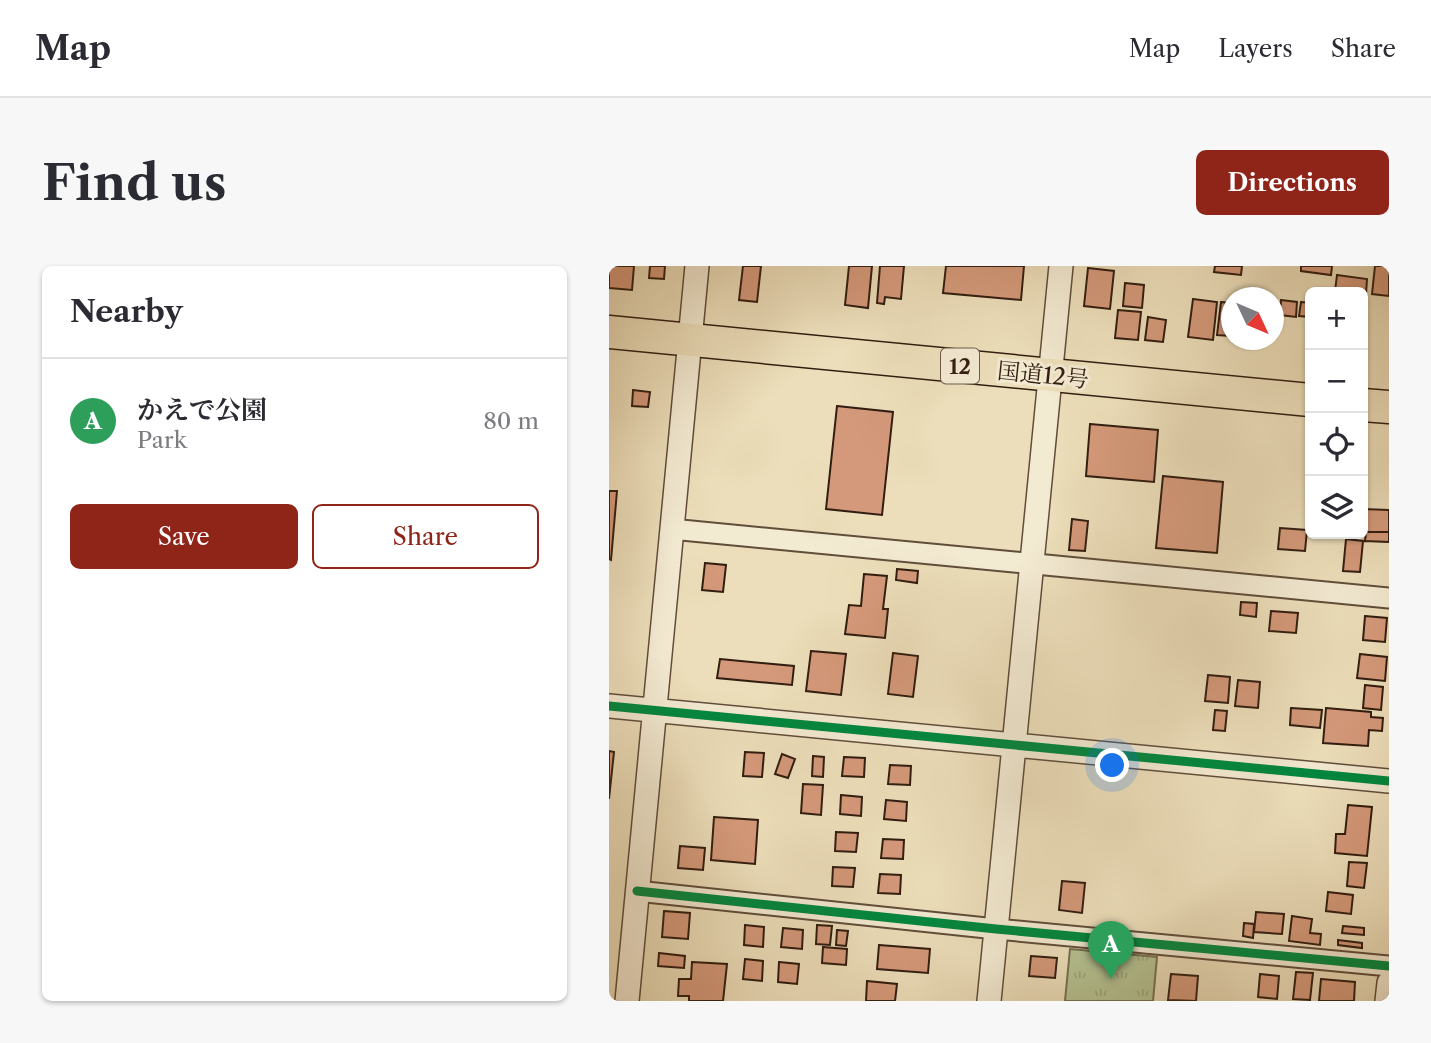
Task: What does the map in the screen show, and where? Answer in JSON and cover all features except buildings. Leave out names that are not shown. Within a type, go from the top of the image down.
[{"type":"highway","name":"国道12号","points":[[609,332],[1305,400]]},
{"type":"highway","points":[[1368,405],[1389,407]]},
{"type":"street","points":[[627,1001],[697,266]]},
{"type":"street","points":[[989,1001],[1061,266]]},
{"type":"street","points":[[671,529],[1389,598]]},
{"type":"street","points":[[609,706],[1389,781]]},
{"type":"street","points":[[637,891],[996,929],[1389,966]]},
{"type":"street","points":[[1387,1001],[1389,983]]},
{"type":"green space","points":[[1070,949],[1157,957],[1153,1001],[1065,1001]]},
{"type":"cycle path","points":[[609,706],[1389,781]]},
{"type":"cycle path","points":[[637,891],[996,929],[1389,966]]},
{"type":"place","name":"かえで公園","points":[[1111,979]]}]
